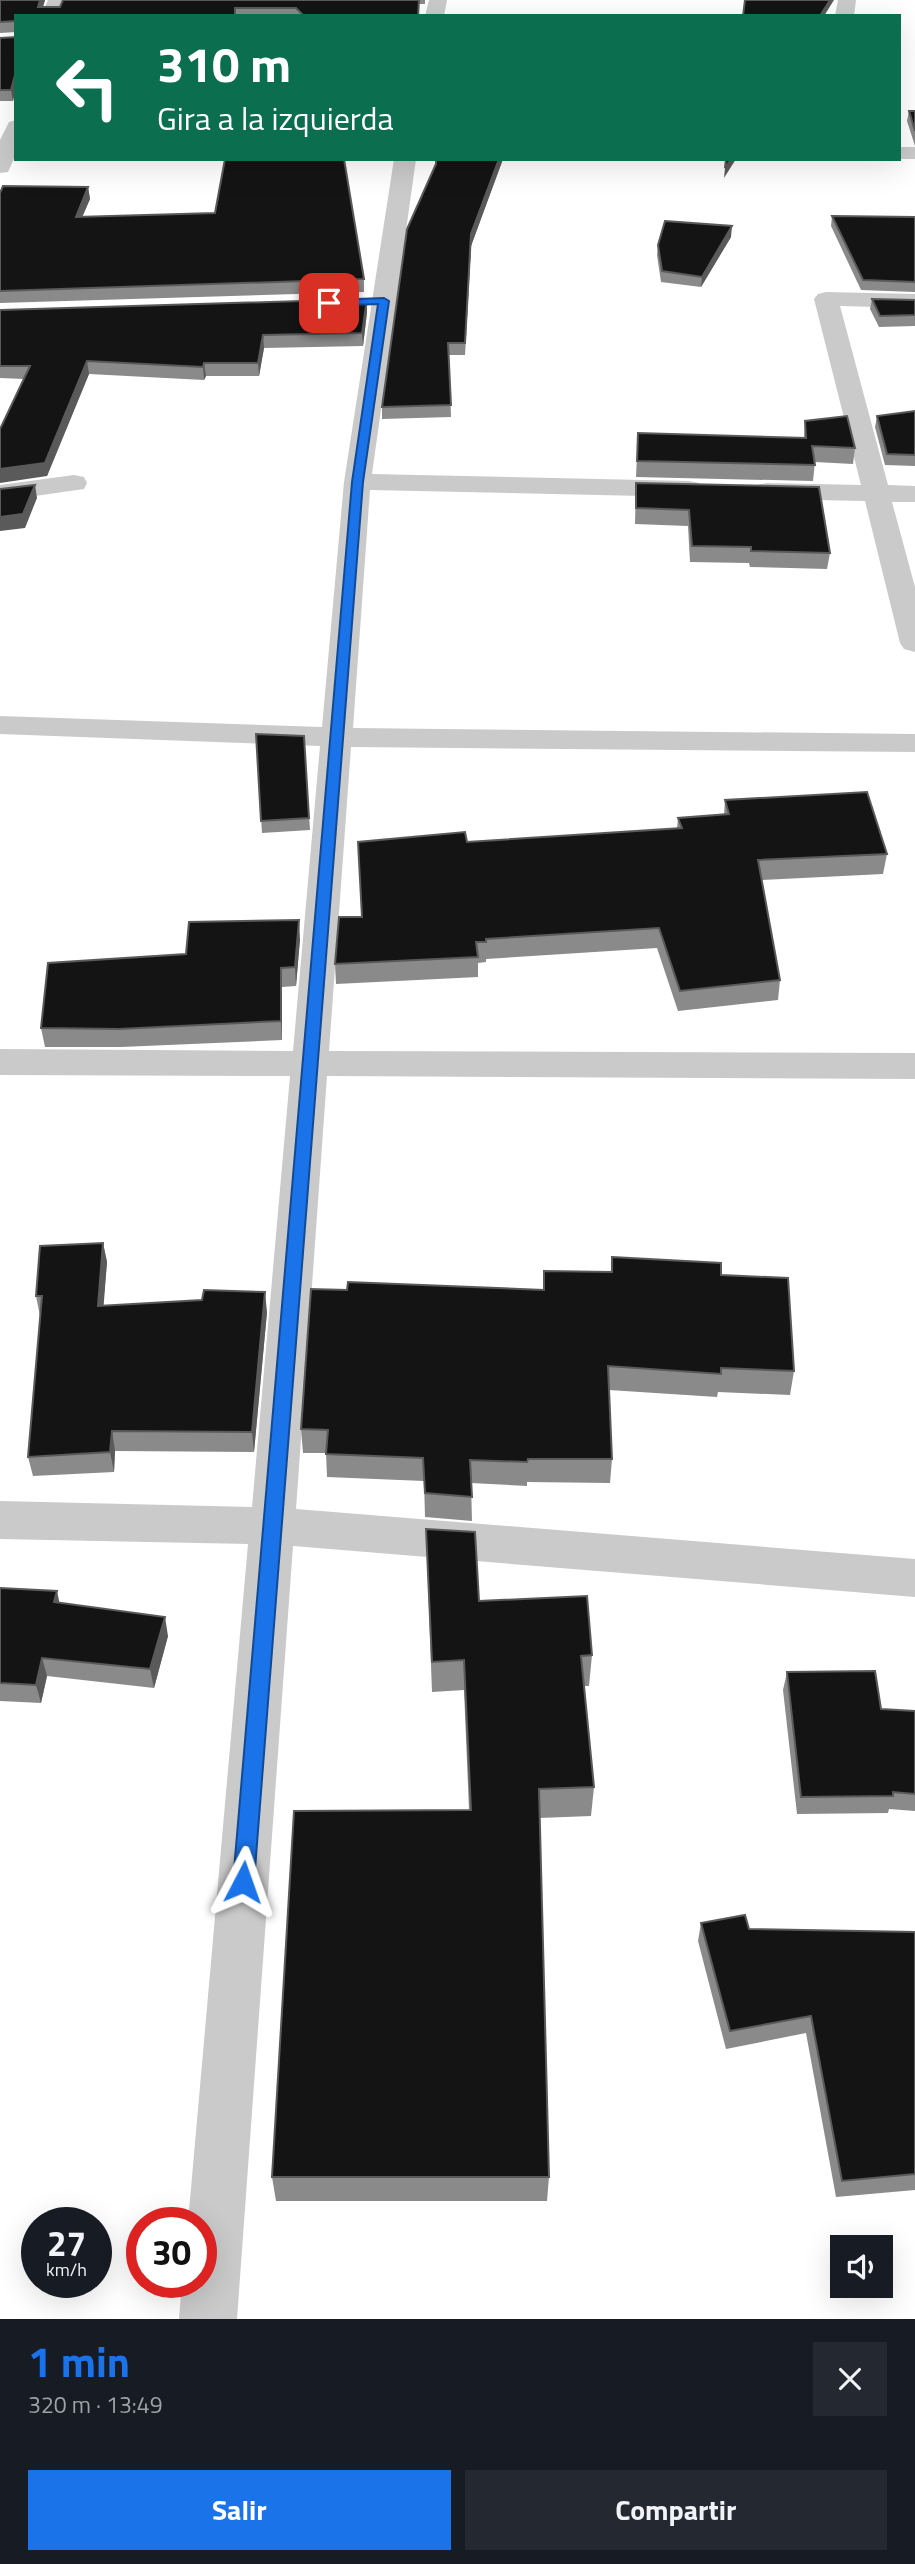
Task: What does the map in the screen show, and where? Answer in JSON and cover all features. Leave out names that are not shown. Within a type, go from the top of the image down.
[{"type":"street","points":[[0,167],[10,140]]},
{"type":"street","points":[[208,2319],[357,482],[405,161]]},
{"type":"street","points":[[915,302],[826,299],[915,643]]},
{"type":"street","points":[[356,302],[384,301]]},
{"type":"street","points":[[357,482],[712,490]]},
{"type":"street","points":[[0,493],[74,483]]},
{"type":"street","points":[[740,490],[915,494]]},
{"type":"street","points":[[0,726],[337,737],[915,743]]},
{"type":"street","points":[[0,1062],[310,1066],[915,1066]]},
{"type":"street","points":[[0,1520],[272,1526],[915,1578]]},
{"type":"building","points":[[0,0],[40,0],[38,7],[60,7],[63,0],[419,0],[418,14],[302,14],[296,8],[235,8],[235,14],[14,14],[14,21],[0,22]]},
{"type":"building","points":[[745,0],[830,0],[821,14],[743,14]]},
{"type":"building","points":[[14,37],[14,79],[11,90],[0,90],[0,38]]},
{"type":"building","points":[[909,111],[915,111],[915,131]]},
{"type":"building","points":[[225,161],[344,161],[364,279],[0,291],[0,193],[3,186],[88,187],[76,217],[215,213]]},
{"type":"building","points":[[436,161],[498,161],[471,234],[465,343],[448,343],[451,405],[382,407],[407,229]]},
{"type":"building","points":[[832,216],[915,217],[915,282],[863,280]]},
{"type":"building","points":[[665,221],[732,226],[702,277],[662,271],[658,245]]},
{"type":"building","points":[[367,299],[362,333],[263,335],[258,363],[204,363],[203,367],[87,361],[45,463],[0,469],[0,429],[30,366],[0,366],[0,310]]},
{"type":"building","points":[[872,299],[915,300],[915,315],[880,316]]},
{"type":"building","points":[[915,411],[915,455],[887,454],[877,416]]},
{"type":"building","points":[[847,416],[855,448],[812,446],[815,465],[637,461],[638,433],[806,438],[805,421]]},
{"type":"building","points":[[636,483],[819,487],[830,553],[692,546],[689,510],[636,508]]},
{"type":"building","points":[[35,485],[23,514],[0,517],[0,489]]},
{"type":"building","points":[[256,734],[304,736],[309,818],[261,821]]},
{"type":"building","points":[[867,792],[887,854],[758,860],[780,980],[680,991],[659,928],[486,939],[486,942],[476,942],[478,957],[335,964],[339,917],[362,917],[358,842],[465,832],[467,842],[682,828],[678,818],[729,814],[725,800]]},
{"type":"building","points":[[299,920],[295,967],[281,968],[281,1021],[119,1029],[41,1028],[48,963],[186,954],[189,922]]},
{"type":"building","points":[[103,1243],[98,1306],[202,1300],[204,1290],[265,1292],[252,1432],[112,1431],[110,1452],[28,1457],[42,1296],[36,1296],[40,1246]]},
{"type":"building","points":[[612,1257],[721,1263],[721,1275],[788,1278],[794,1371],[721,1368],[721,1374],[608,1366],[612,1459],[528,1459],[527,1462],[470,1460],[472,1497],[425,1493],[423,1458],[326,1454],[328,1430],[301,1429],[311,1289],[347,1290],[348,1282],[544,1290],[544,1271],[612,1272]]},
{"type":"building","points":[[426,1529],[475,1532],[479,1601],[587,1596],[592,1655],[581,1656],[594,1787],[539,1789],[549,2177],[272,2177],[294,1811],[471,1810],[464,1660],[432,1662]]},
{"type":"building","points":[[0,1588],[57,1591],[54,1602],[165,1617],[150,1669],[42,1658],[36,1685],[0,1683]]},
{"type":"building","points":[[875,1671],[881,1709],[915,1711],[915,1794],[893,1792],[893,1796],[801,1797],[787,1672]]},
{"type":"building","points":[[745,1915],[749,1929],[915,1932],[915,2174],[842,2181],[811,2016],[730,2031],[701,1923]]},
{"type":"route","points":[[243,1882],[357,482],[384,301],[329,303]]}]
